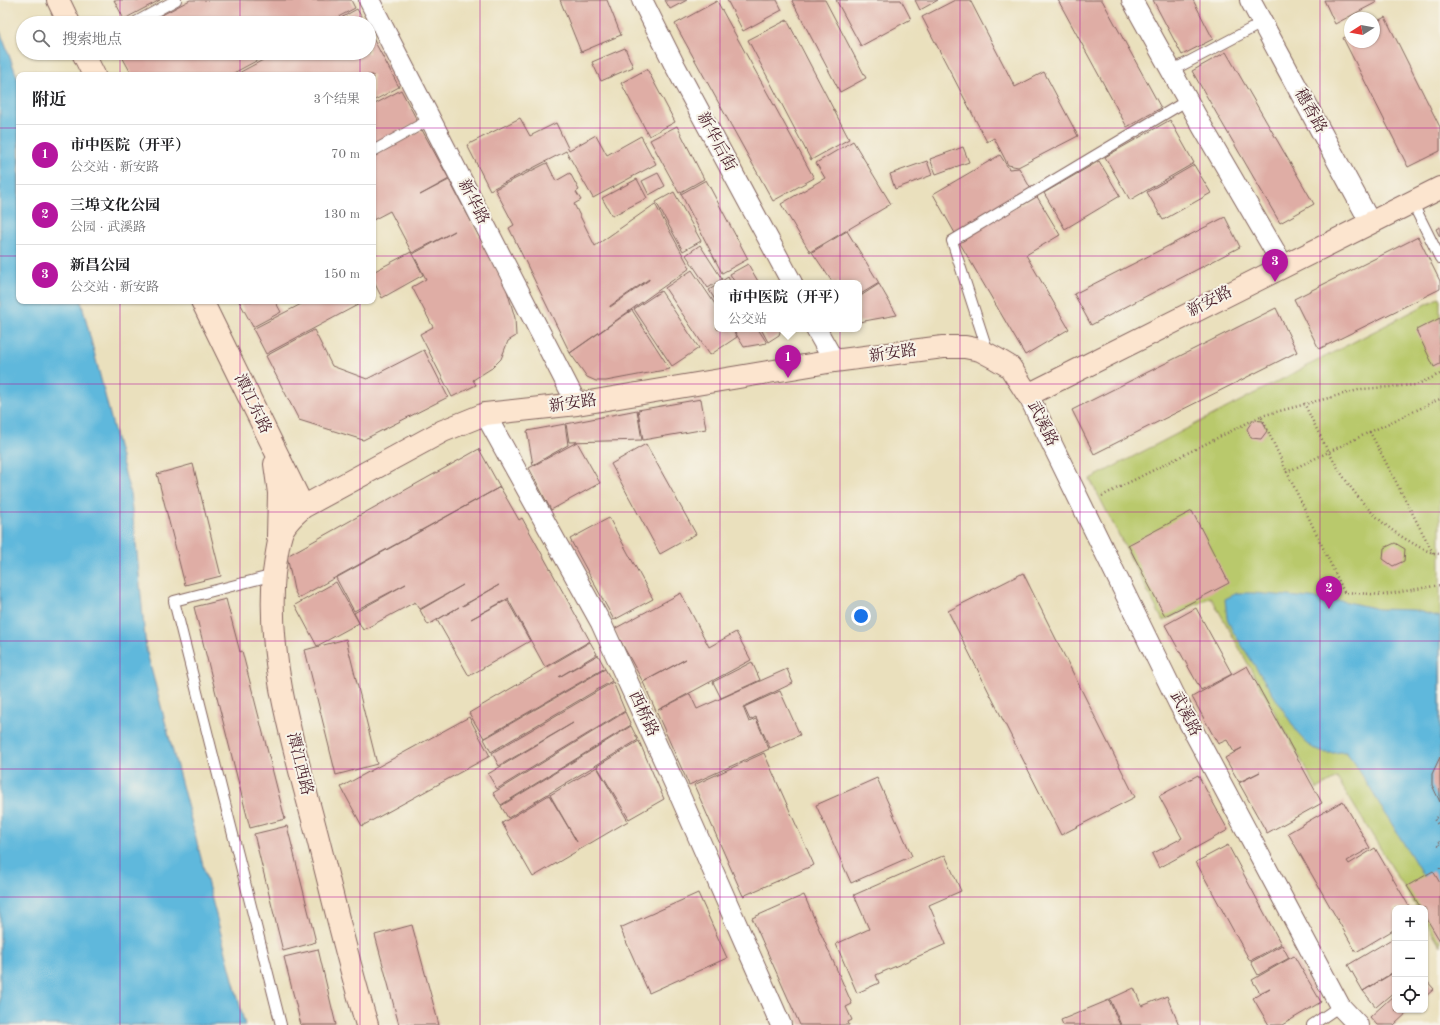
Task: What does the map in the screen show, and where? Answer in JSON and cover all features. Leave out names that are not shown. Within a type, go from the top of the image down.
[{"type":"street","name":"新华路","points":[[369,0],[577,404]]},
{"type":"street","name":"新华后街","points":[[642,0],[674,64],[790,280]]},
{"type":"street","points":[[1132,0],[1171,71],[1283,265]]},
{"type":"street","name":"穗香路","points":[[1250,0],[1370,222]]},
{"type":"street","points":[[86,60],[92,72]]},
{"type":"street","name":"新安路","points":[[303,507],[443,431],[485,414],[577,404],[834,361],[943,347],[965,347],[980,350],[989,354],[1010,367],[1028,395],[1283,265],[1440,188]]},
{"type":"street","name":"潭江东路","points":[[203,304],[303,507]]},
{"type":"street","points":[[818,332],[834,361]]},
{"type":"street","name":"武溪路","points":[[1028,395],[1178,702],[1340,1006],[1358,1025]]},
{"type":"street","name":"西桥路","points":[[485,414],[601,623],[681,798],[781,1025]]},
{"type":"street","points":[[266,431],[280,493],[280,513],[275,568]]},
{"type":"street","name":"潭江西路","points":[[303,507],[291,518],[281,532],[275,568],[272,615],[275,643],[293,742],[355,984],[367,1025]]},
{"type":"lane","points":[[147,16],[176,0]]},
{"type":"lane","points":[[1171,71],[1262,23]]},
{"type":"lane","points":[[989,354],[952,241],[1188,100]]},
{"type":"lane","points":[[376,149],[431,119]]},
{"type":"lane","points":[[1412,202],[1440,258]]},
{"type":"lane","points":[[275,568],[174,601],[281,1025]]},
{"type":"lane","points":[[1312,1025],[1340,1006]]},
{"type":"path","points":[[1083,505],[1261,416],[1304,403],[1367,388],[1416,385],[1440,374]]},
{"type":"path","points":[[1287,472],[1440,399]]},
{"type":"path","points":[[1304,403],[1328,452],[1360,500],[1371,512],[1393,531],[1433,553],[1440,554]]},
{"type":"path","points":[[1261,416],[1344,592],[1382,595],[1432,588],[1440,585]]},
{"type":"path","points":[[1370,432],[1433,553]]},
{"type":"path","points":[[1440,815],[1434,819],[1440,827]]},
{"type":"path","points":[[1440,842],[1438,844],[1440,846]]},
{"type":"green space","points":[[1440,297],[1440,946],[1428,926],[1428,905],[1415,905],[1337,778],[1317,789],[1211,597],[1163,621],[1090,479]]},
{"type":"water","points":[[0,31],[16,74],[16,304],[82,304],[130,493],[146,649],[245,1025],[0,1025]]},
{"type":"water","points":[[1237,593],[1253,593],[1343,601],[1378,609],[1414,610],[1440,617],[1440,903],[1354,762],[1346,752],[1324,753],[1309,745],[1299,735],[1232,630],[1227,618],[1225,599]]},
{"type":"building","points":[[114,0],[160,0],[130,16],[122,16]]},
{"type":"building","points":[[190,0],[351,0],[355,8],[340,16],[160,16]]},
{"type":"building","points":[[560,0],[607,0],[621,35],[581,52]]},
{"type":"building","points":[[665,0],[687,0],[670,9]]},
{"type":"building","points":[[727,0],[777,0],[782,10],[743,31]]},
{"type":"building","points":[[825,0],[866,78],[840,92],[792,1]]},
{"type":"building","points":[[836,0],[901,0],[911,19],[861,46]]},
{"type":"building","points":[[915,0],[938,0],[920,10]]},
{"type":"building","points":[[955,0],[970,0],[1015,87],[1044,72],[1078,136],[1018,167],[1008,165],[994,138],[987,142],[922,17]]},
{"type":"building","points":[[1058,0],[1102,0],[1161,108],[1127,127]]},
{"type":"building","points":[[1153,0],[1193,0],[1213,39],[1182,55]]},
{"type":"building","points":[[1324,0],[1376,0],[1377,2],[1358,12],[1344,12],[1344,19],[1335,24]]},
{"type":"building","points":[[717,1],[814,178],[773,201],[675,24]]},
{"type":"building","points":[[357,9],[361,16],[344,16]]},
{"type":"building","points":[[1385,17],[1440,127],[1440,151],[1408,167],[1348,48],[1380,48],[1380,20]]},
{"type":"building","points":[[787,20],[849,139],[811,160],[748,40]]},
{"type":"building","points":[[376,44],[399,87],[376,99],[376,72],[241,72],[263,60],[376,60]]},
{"type":"building","points":[[625,48],[633,67],[601,81],[592,62]]},
{"type":"building","points":[[1226,52],[1314,204],[1280,223],[1192,71]]},
{"type":"building","points":[[124,60],[258,60],[236,72],[130,72]]},
{"type":"building","points":[[647,69],[675,122],[649,136],[621,83]]},
{"type":"building","points":[[401,90],[418,122],[376,144],[376,103]]},
{"type":"building","points":[[520,118],[530,136],[556,123],[569,150],[596,135],[607,155],[641,136],[656,164],[593,198],[566,151],[490,190],[467,145]]},
{"type":"building","points":[[1170,120],[1194,163],[1130,200],[1105,157]]},
{"type":"building","points":[[677,126],[704,179],[679,193],[650,140]]},
{"type":"building","points":[[422,130],[449,179],[420,195],[449,180],[506,287],[515,318],[516,336],[508,341],[501,359],[492,368],[473,380],[476,385],[452,397],[420,334],[433,327],[412,287],[426,279],[413,254],[455,231],[412,253],[390,211],[376,218],[376,154]]},
{"type":"building","points":[[853,141],[891,204],[810,252],[781,204],[825,178],[816,163]]},
{"type":"building","points":[[963,147],[969,162],[936,174],[930,159]]},
{"type":"building","points":[[1000,155],[1009,169],[1019,168],[1032,191],[956,235],[933,194]]},
{"type":"building","points":[[927,161],[932,175],[895,189],[890,174]]},
{"type":"building","points":[[1099,161],[1120,196],[1065,229],[1044,193]]},
{"type":"building","points":[[547,163],[556,181],[570,173],[579,190],[576,192],[581,200],[574,204],[595,246],[655,204],[690,268],[570,353],[509,228],[514,225],[495,189]],"holes":[[[649,279],[649,280],[610,307]]]},
{"type":"building","points":[[1194,165],[1211,193],[1163,220],[1147,192]]},
{"type":"building","points":[[658,173],[665,186],[649,195],[642,181]]},
{"type":"building","points":[[637,179],[647,198],[612,216],[602,198]]},
{"type":"building","points":[[706,180],[748,259],[722,273],[681,194]]},
{"type":"building","points":[[674,192],[701,241],[683,251],[656,202]]},
{"type":"building","points":[[1036,195],[1060,235],[1026,255],[1069,329],[1025,355],[958,240]]},
{"type":"building","points":[[1225,217],[1240,247],[1091,325],[1074,294]]},
{"type":"building","points":[[1440,227],[1440,237],[1436,229]]},
{"type":"building","points":[[847,231],[879,283],[862,293],[862,280],[831,280],[812,252]]},
{"type":"building","points":[[1418,237],[1440,281],[1440,289],[1319,349],[1294,299]]},
{"type":"building","points":[[700,245],[722,279],[714,280],[714,284],[708,288],[686,255]]},
{"type":"building","points":[[411,252],[423,275],[382,298],[376,286],[376,270]]},
{"type":"building","points":[[748,264],[757,280],[733,280],[730,274]]},
{"type":"building","points":[[692,270],[714,303],[714,332],[734,332],[737,337],[710,355],[665,288]]},
{"type":"building","points":[[879,284],[897,315],[862,321],[862,295]]},
{"type":"building","points":[[714,287],[714,298],[709,290]]},
{"type":"building","points":[[661,291],[699,348],[672,366],[634,309]]},
{"type":"building","points":[[241,304],[277,304],[281,312],[253,327]]},
{"type":"building","points":[[301,304],[359,304],[266,354],[253,329]]},
{"type":"building","points":[[1276,308],[1297,352],[1094,454],[1072,410]]},
{"type":"building","points":[[632,310],[670,369],[606,381],[596,381],[587,377],[570,353]]},
{"type":"building","points":[[1440,318],[1440,364],[1434,367],[1416,330]]},
{"type":"building","points":[[314,330],[332,366],[367,379],[424,350],[448,397],[363,440],[299,420],[266,356]]},
{"type":"building","points":[[735,332],[760,332],[767,343],[744,347]]},
{"type":"building","points":[[763,332],[780,332],[779,335],[768,342]]},
{"type":"building","points":[[701,399],[706,429],[643,440],[638,410]]},
{"type":"building","points":[[637,410],[642,440],[569,442],[566,424]]},
{"type":"building","points":[[1253,420],[1263,421],[1267,431],[1261,439],[1251,438],[1247,429]]},
{"type":"building","points":[[565,424],[568,445],[533,465],[527,431]]},
{"type":"building","points":[[577,442],[600,483],[551,510],[529,468]]},
{"type":"building","points":[[646,444],[696,534],[660,554],[611,464]]},
{"type":"building","points":[[479,449],[500,487],[298,598],[294,590],[287,556]]},
{"type":"building","points":[[193,464],[221,576],[185,585],[157,474]]},
{"type":"building","points":[[500,487],[519,520],[522,518],[590,641],[545,667],[508,599],[509,598],[471,619],[507,600],[530,641],[469,676],[437,620],[459,607],[428,625],[420,610],[463,585],[420,609],[415,602],[363,630],[354,613],[406,584],[354,611],[336,578]]},
{"type":"building","points":[[1192,511],[1229,583],[1165,616],[1128,545]]},
{"type":"building","points":[[609,518],[653,599],[614,620],[570,539]]},
{"type":"building","points":[[1395,543],[1405,549],[1404,561],[1393,566],[1383,559],[1384,548]]},
{"type":"building","points":[[1023,573],[1135,797],[1061,835],[948,611]]},
{"type":"building","points":[[336,582],[359,623],[317,646],[295,605]]},
{"type":"building","points":[[681,593],[709,647],[736,632],[751,660],[658,710],[690,694],[697,709],[787,669],[793,683],[743,707],[749,722],[756,719],[769,749],[689,785],[643,682],[614,629]]},
{"type":"building","points":[[226,599],[240,652],[242,651],[285,819],[250,828],[194,607]]},
{"type":"building","points":[[1196,608],[1232,674],[1201,690],[1165,625]]},
{"type":"building","points":[[346,639],[377,764],[336,775],[305,650]]},
{"type":"building","points":[[590,642],[597,654],[559,677],[598,655],[605,668],[484,738],[469,713]]},
{"type":"building","points":[[752,662],[760,680],[721,698],[713,682]]},
{"type":"building","points":[[1247,666],[1322,803],[1267,833],[1239,783],[1260,772],[1239,782],[1225,758],[1242,748],[1234,752],[1227,740],[1218,744],[1192,697]]},
{"type":"building","points":[[605,669],[612,681],[491,752],[484,739]]},
{"type":"building","points":[[613,682],[625,711],[497,789],[488,774],[573,723],[499,766],[492,753]]},
{"type":"building","points":[[780,691],[800,735],[770,748],[756,717],[750,720],[744,707]]},
{"type":"building","points":[[625,712],[631,725],[501,805],[493,793]]},
{"type":"building","points":[[469,717],[490,756],[362,826],[341,787]]},
{"type":"building","points":[[631,726],[638,740],[508,818],[501,806]]},
{"type":"building","points":[[639,741],[664,799],[629,819],[597,766]]},
{"type":"building","points":[[764,753],[814,865],[743,896],[694,785]]},
{"type":"building","points":[[1440,757],[1440,802],[1432,785],[1432,774]]},
{"type":"building","points":[[597,767],[628,821],[533,877],[502,823],[549,795],[577,842],[550,795]]},
{"type":"building","points":[[1198,775],[1228,830],[1159,868],[1152,854],[1182,838],[1159,796]]},
{"type":"building","points":[[877,778],[912,856],[851,883],[816,805]]},
{"type":"building","points":[[1343,801],[1370,848],[1347,861],[1349,864],[1375,848],[1408,905],[1392,905],[1392,931],[1356,952],[1288,833]]},
{"type":"building","points":[[287,826],[316,942],[283,951],[254,834]]},
{"type":"building","points":[[1228,845],[1281,944],[1250,961],[1196,862]]},
{"type":"building","points":[[945,855],[961,891],[929,905],[946,944],[876,975],[879,983],[857,993],[836,944],[869,929],[854,895]]},
{"type":"building","points":[[1433,871],[1440,883],[1440,941],[1428,921],[1428,905],[1419,905],[1407,886]]},
{"type":"building","points":[[698,893],[727,958],[649,993],[620,928]]},
{"type":"building","points":[[804,895],[852,1004],[846,1007],[852,1020],[848,1022],[849,1025],[800,1025],[752,918]]},
{"type":"building","points":[[412,925],[439,1025],[399,1025],[375,935]]},
{"type":"building","points":[[1392,939],[1392,973],[1363,991],[1348,965]]},
{"type":"building","points":[[1282,945],[1289,958],[1258,975],[1251,962]]},
{"type":"building","points":[[318,949],[336,1025],[301,1025],[284,957]]},
{"type":"building","points":[[1294,956],[1321,1002],[1282,1025],[1269,1025],[1253,998],[1270,988],[1260,993],[1252,980]]},
{"type":"building","points":[[1392,974],[1392,994],[1376,1007],[1363,991]]},
{"type":"building","points":[[1428,982],[1434,989],[1428,994]]},
{"type":"building","points":[[1134,988],[1142,1006],[1167,996],[1179,1025],[1121,1025],[1110,999]]},
{"type":"building","points":[[1392,997],[1392,1013],[1407,1013],[1394,1025],[1377,1025],[1370,1017]]},
{"type":"building","points":[[1109,1000],[1120,1025],[1063,1025],[1061,1020]]},
{"type":"place","name":"新昌公园","points":[[1275,282]]},
{"type":"place","name":"市中医院（开平）","points":[[788,378]]},
{"type":"place","name":"三埠文化公园","points":[[1329,609]]}]
